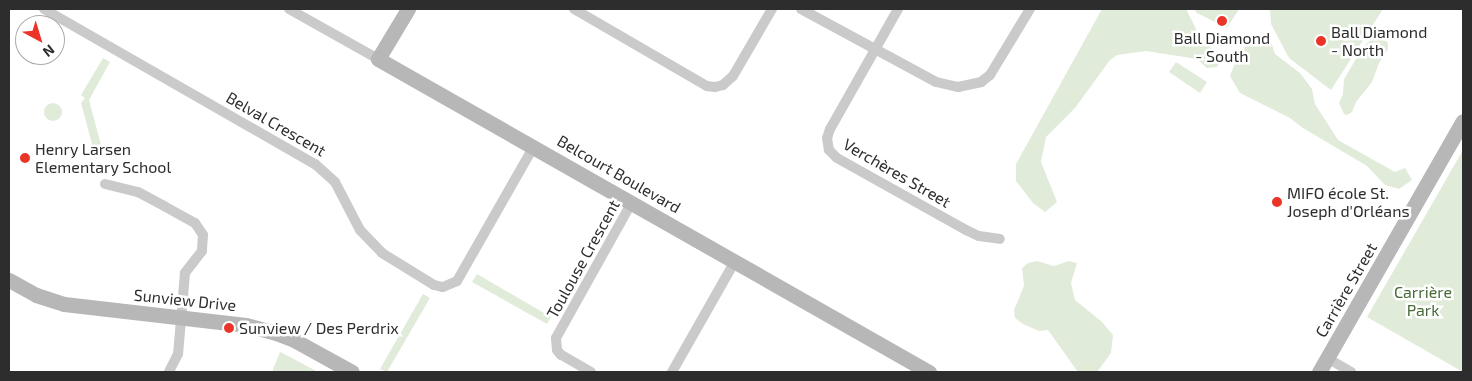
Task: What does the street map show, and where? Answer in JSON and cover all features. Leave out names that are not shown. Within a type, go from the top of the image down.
[{"type":"street","name":"Belval Crescent","points":[[44,9],[315,164],[335,182],[343,194],[360,230],[376,247],[396,263],[434,285],[443,287],[457,281],[534,146]]},
{"type":"street","name":"Belcourt Boulevard","points":[[289,9],[534,146],[929,372]]},
{"type":"street","points":[[378,59],[408,9]]},
{"type":"street","points":[[574,9],[707,86],[715,87],[723,85],[733,76],[772,9]]},
{"type":"street","points":[[801,9],[936,82],[947,86],[968,86],[980,82],[998,66],[1030,9]]},
{"type":"street","points":[[875,49],[898,9]]},
{"type":"street","name":"Verchères Street","points":[[875,49],[830,129],[827,138],[829,150],[837,158],[966,230],[979,236],[1000,239]]},
{"type":"street","name":"Carrière Street","points":[[1319,372],[1463,121]]},
{"type":"street","points":[[105,184],[138,192],[195,223],[200,229],[204,246],[184,273],[178,354],[169,372]]},
{"type":"street","name":"Toulouse Crescent","points":[[591,372],[561,355],[557,350],[556,338],[632,202]]},
{"type":"street","points":[[672,372],[735,261]]},
{"type":"street","name":"Sunview Drive","points":[[9,280],[36,295],[64,304],[246,325],[276,333],[294,340],[352,372]]},
{"type":"street","points":[[1327,358],[1351,372]]},
{"type":"green space","points":[[1102,9],[1186,9],[1200,37],[1222,59],[1217,67],[1207,68],[1197,59],[1146,51],[1117,55],[1110,60],[1075,108],[1046,137],[1041,162],[1057,202],[1045,212],[1033,203],[1016,181],[1016,164]]},
{"type":"green space","name":"Ball Diamond - South","points":[[1194,9],[1239,9],[1227,28],[1197,13]]},
{"type":"green space","name":"Ball Diamond - North","points":[[1270,9],[1383,9],[1331,90],[1289,58],[1271,24]]},
{"type":"green space","points":[[1268,33],[1275,54],[1300,73],[1312,89],[1315,104],[1338,140],[1395,172],[1405,168],[1412,180],[1399,189],[1385,185],[1367,166],[1303,128],[1290,118],[1240,93],[1230,76],[1239,53],[1259,34]]},
{"type":"green space","points":[[1377,38],[1384,38],[1388,43],[1388,49],[1379,63],[1372,82],[1356,102],[1352,112],[1347,115],[1344,114],[1339,103],[1343,94],[1344,79],[1362,49],[1368,42]]},
{"type":"green space","points":[[103,58],[110,62],[89,100],[104,156],[96,159],[81,103],[85,98],[81,95]]},
{"type":"green space","points":[[1176,62],[1207,82],[1200,93],[1169,72]]},
{"type":"green space","points":[[53,103],[59,106],[62,112],[59,118],[53,121],[47,118],[44,112],[47,106]]},
{"type":"green space","name":"Carrière Park","points":[[1463,150],[1463,372],[1367,317]]},
{"type":"green space","points":[[1037,261],[1054,266],[1069,261],[1077,263],[1071,283],[1075,300],[1102,322],[1113,335],[1111,353],[1097,372],[1078,372],[1048,330],[1039,331],[1015,318],[1014,310],[1024,286],[1022,268],[1028,263]]},
{"type":"green space","points":[[477,274],[551,317],[547,324],[472,282]]},
{"type":"green space","points":[[423,294],[430,298],[387,372],[380,369]]},
{"type":"green space","points":[[280,352],[290,357],[318,372],[272,372]]},
{"type":"place","name":"Ball Diamond - South","points":[[1222,21]]},
{"type":"place","name":"Ball Diamond - North","points":[[1321,41]]},
{"type":"place","name":"Henry Larsen Elementary School","points":[[25,158]]},
{"type":"place","name":"MIFO école St. Joseph d'Orléans","points":[[1277,202]]},
{"type":"place","name":"Sunview / Des Perdrix","points":[[229,328]]}]
